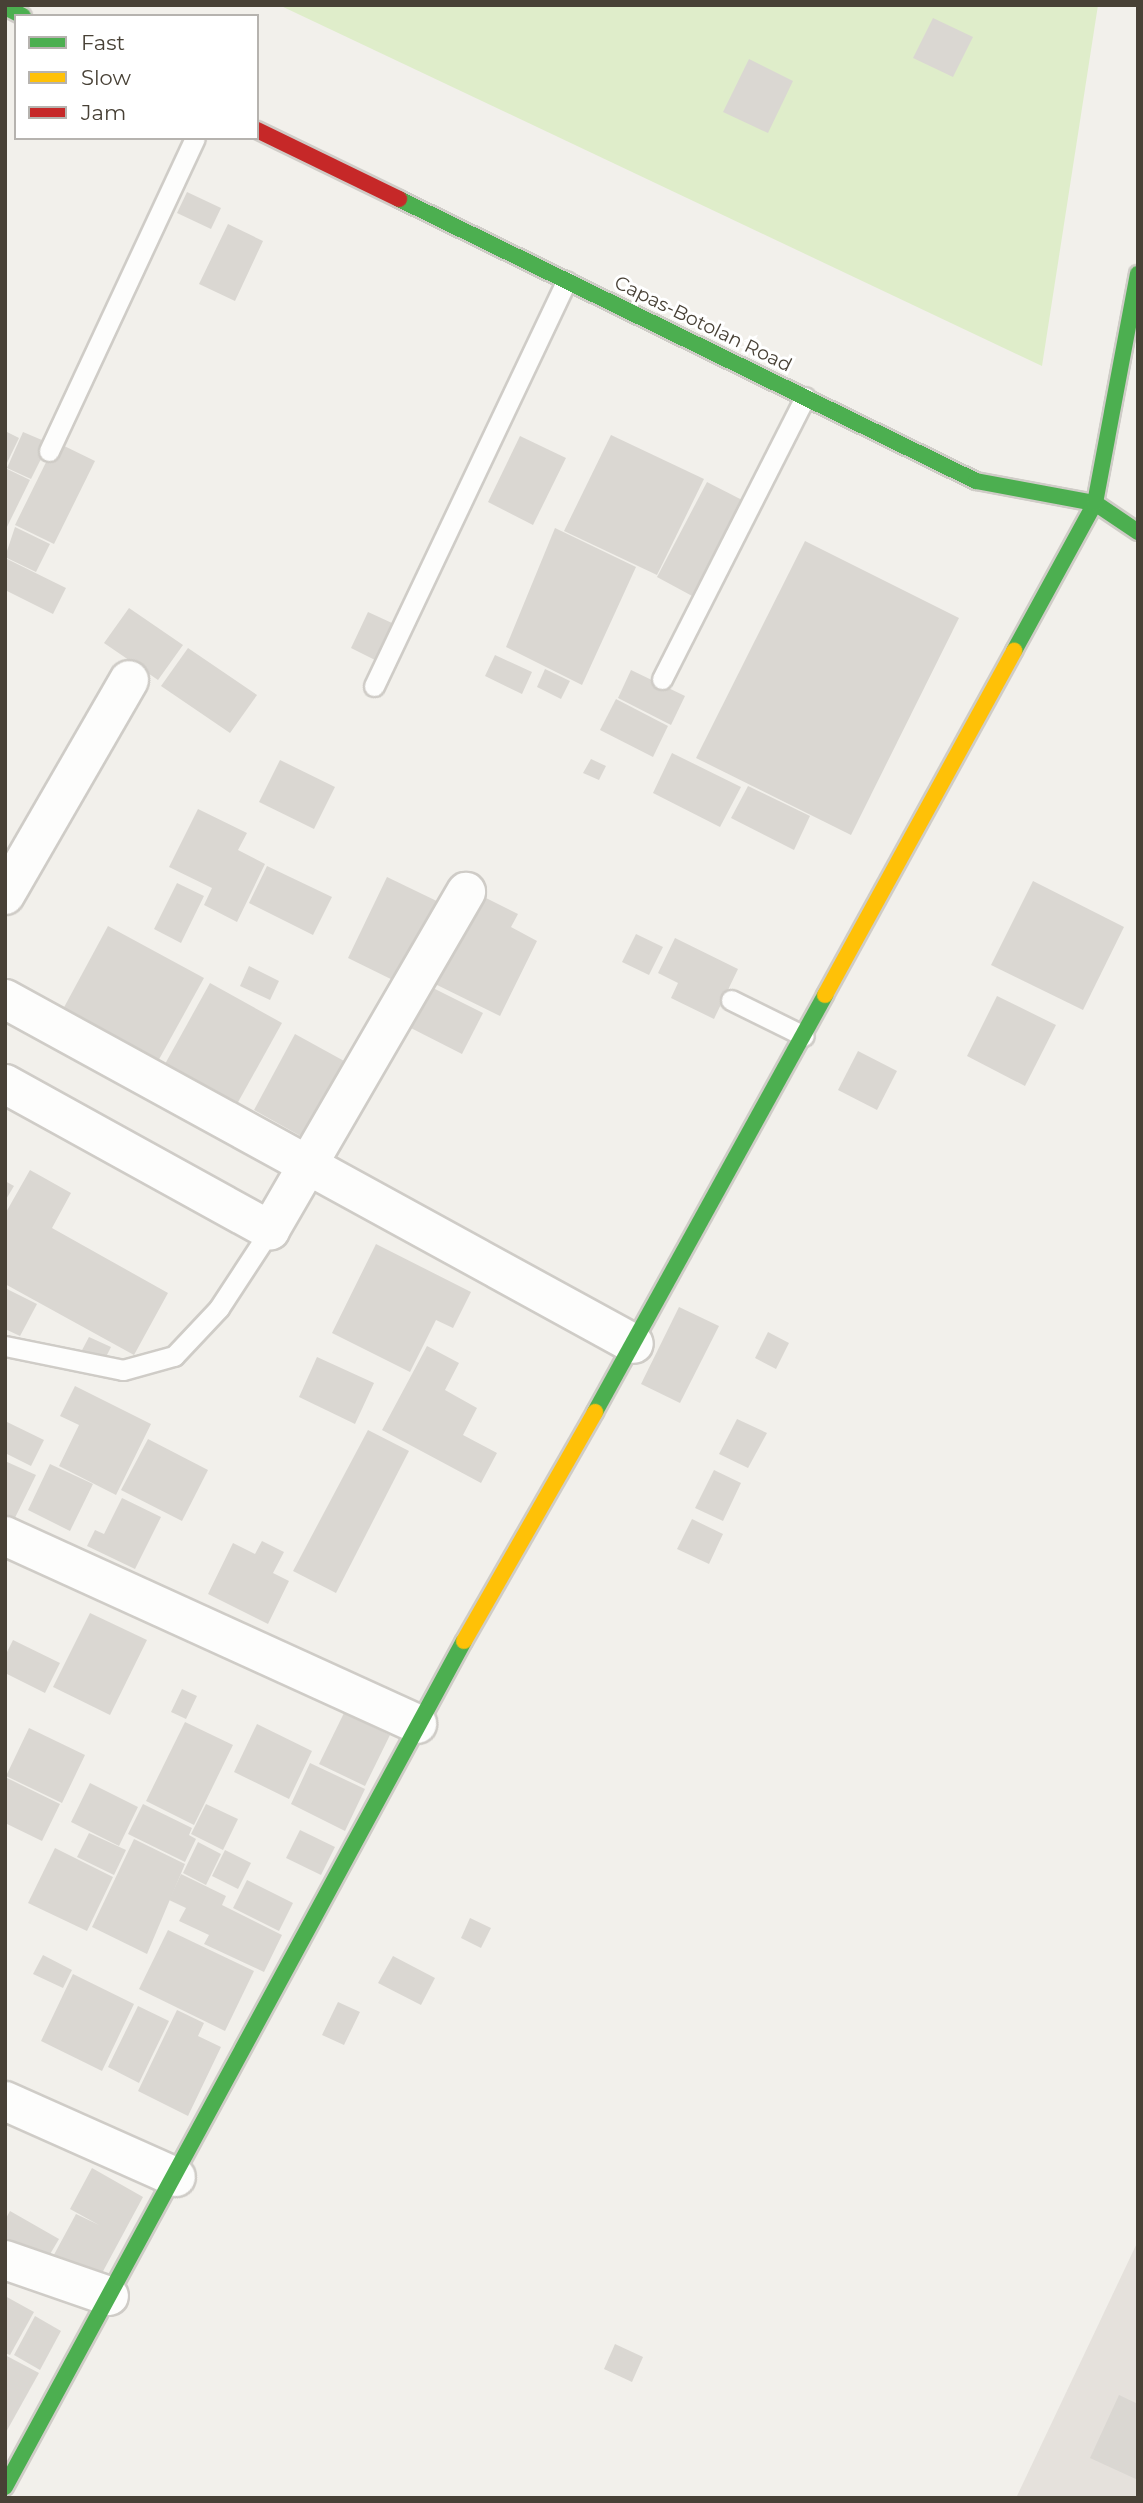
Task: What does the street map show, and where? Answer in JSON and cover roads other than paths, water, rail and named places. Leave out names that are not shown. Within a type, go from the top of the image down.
[{"type":"street","name":"Capas-Botolan Road","points":[[259,131],[976,481],[1095,503],[1138,532]]},
{"type":"street","points":[[5,2487],[176,2177],[417,1724],[634,1344],[1095,503],[1138,274]]},
{"type":"street","points":[[5,895],[129,680]]},
{"type":"street","points":[[5,1084],[270,1230],[466,892]]},
{"type":"street","points":[[5,999],[634,1344]]},
{"type":"street","points":[[5,1536],[417,1724]]},
{"type":"street","points":[[5,2101],[176,2177]]},
{"type":"street","points":[[5,2260],[109,2296]]},
{"type":"lane","points":[[49,451],[194,140]]},
{"type":"lane","points":[[374,686],[566,281]]},
{"type":"lane","points":[[662,679],[805,397]]},
{"type":"lane","points":[[731,1000],[804,1035]]},
{"type":"lane","points":[[5,1346],[123,1370],[174,1356],[219,1308],[270,1230]]}]
